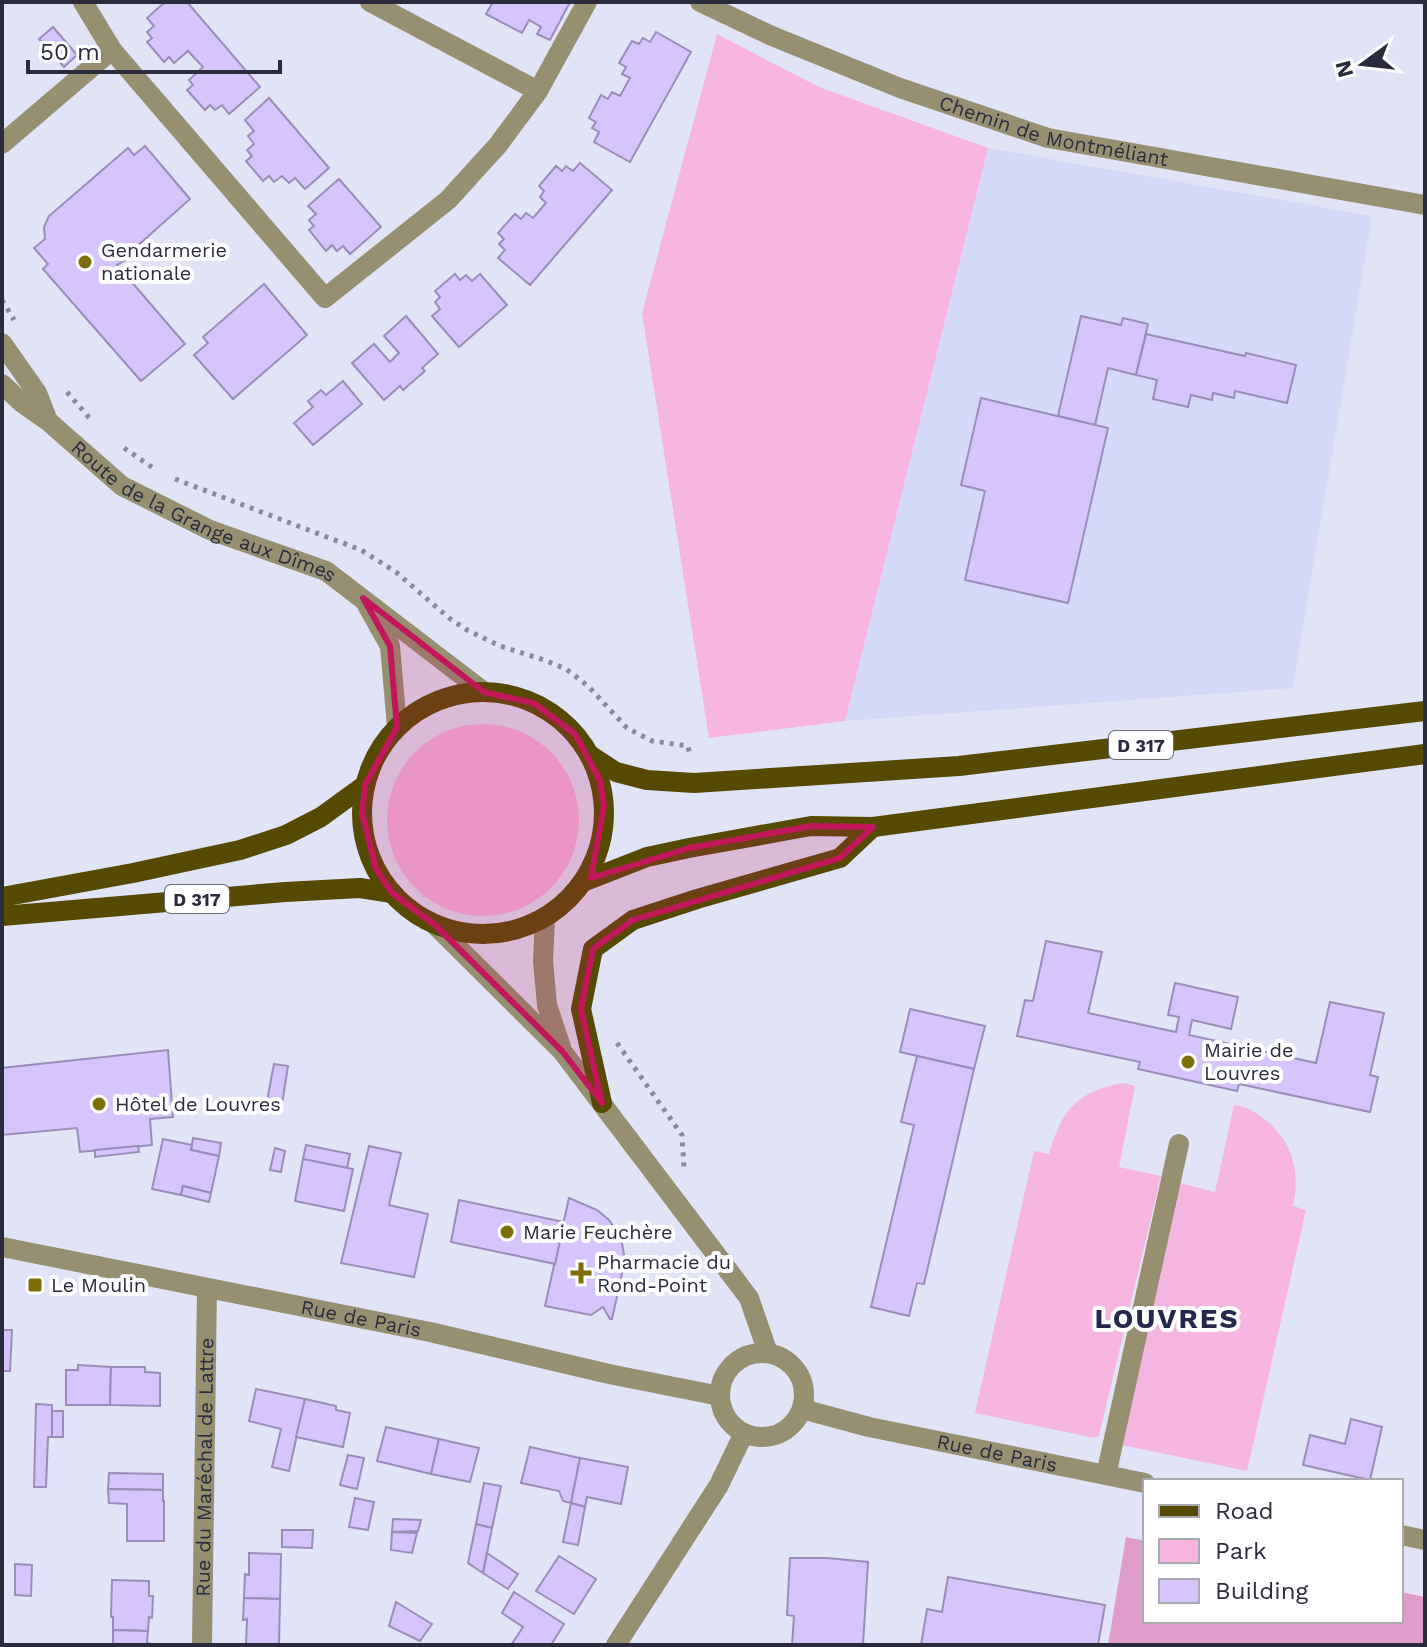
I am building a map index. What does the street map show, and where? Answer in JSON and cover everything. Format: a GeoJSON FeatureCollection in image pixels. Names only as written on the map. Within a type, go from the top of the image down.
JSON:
{"type":"FeatureCollection","features":[{"type":"Feature","properties":{"kind":"main road"},"geometry":{"type":"LineString","coordinates":[[484,692],[509,695],[534,703],[556,716],[575,734],[590,755],[600,780],[604,806],[603,833],[596,858],[567,902],[545,918],[510,932],[472,934],[435,925],[412,911],[392,893],[376,869],[366,842],[362,813],[365,785],[372,764],[397,727],[423,708],[452,696],[484,692]]}},
{"type":"Feature","properties":{"kind":"main road","name":"D 317"},"geometry":{"type":"LineString","coordinates":[[590,755],[616,772],[647,780],[679,783],[755,780],[959,766],[1425,711]]}},
{"type":"Feature","properties":{"kind":"main road","name":"D 317"},"geometry":{"type":"LineString","coordinates":[[583,882],[647,857],[811,826],[873,827],[1425,754]]}},
{"type":"Feature","properties":{"kind":"main road","name":"D 317"},"geometry":{"type":"LineString","coordinates":[[2,897],[240,850],[286,835],[321,817],[365,785]]}},
{"type":"Feature","properties":{"kind":"main road"},"geometry":{"type":"LineString","coordinates":[[602,1103],[581,1009],[593,949],[633,920],[840,858],[873,827]]}},
{"type":"Feature","properties":{"kind":"main road","name":"D 317"},"geometry":{"type":"LineString","coordinates":[[2,916],[285,892],[360,888],[392,893]]}},
{"type":"Feature","properties":{"kind":"street"},"geometry":{"type":"LineString","coordinates":[[83,2],[112,50],[325,298],[448,200],[498,145],[538,91],[587,2]]}},
{"type":"Feature","properties":{"kind":"street"},"geometry":{"type":"LineString","coordinates":[[370,2],[538,91]]}},
{"type":"Feature","properties":{"kind":"street","name":"Chemin de Montméliant"},"geometry":{"type":"LineString","coordinates":[[700,2],[772,36],[900,88],[1048,138],[1425,205]]}},
{"type":"Feature","properties":{"kind":"street"},"geometry":{"type":"LineString","coordinates":[[2,144],[112,50]]}},
{"type":"Feature","properties":{"kind":"street","name":"Route de la Grange aux Dîmes"},"geometry":{"type":"LineString","coordinates":[[2,343],[37,393],[48,421]]}},
{"type":"Feature","properties":{"kind":"street","name":"Route de la Grange aux Dîmes"},"geometry":{"type":"LineString","coordinates":[[2,384],[122,486],[210,530],[326,571],[484,692]]}},
{"type":"Feature","properties":{"kind":"street","name":"Route de la Grange aux Dîmes"},"geometry":{"type":"LineString","coordinates":[[363,598],[390,646],[397,727]]}},
{"type":"Feature","properties":{"kind":"street"},"geometry":{"type":"LineString","coordinates":[[545,918],[543,961],[547,1005],[562,1051]]}},
{"type":"Feature","properties":{"kind":"street"},"geometry":{"type":"LineString","coordinates":[[435,925],[562,1051],[749,1298],[768,1353]]}},
{"type":"Feature","properties":{"kind":"street"},"geometry":{"type":"LineString","coordinates":[[1106,1475],[1179,1144]]}},
{"type":"Feature","properties":{"kind":"street","name":"Rue de Paris"},"geometry":{"type":"LineString","coordinates":[[2,1247],[430,1332],[609,1374],[720,1396]]}},
{"type":"Feature","properties":{"kind":"street","name":"Rue du Maréchal de Lattre"},"geometry":{"type":"LineString","coordinates":[[202,1645],[207,1289]]}},
{"type":"Feature","properties":{"kind":"street"},"geometry":{"type":"LineString","coordinates":[[768,1353],[790,1364],[798,1373],[804,1397],[802,1409],[785,1431],[757,1437],[734,1427],[726,1418],[720,1396],[722,1382],[729,1369],[740,1359],[768,1353]]}},
{"type":"Feature","properties":{"kind":"street","name":"Rue de Paris"},"geometry":{"type":"LineString","coordinates":[[802,1409],[869,1427],[1143,1483]]}},
{"type":"Feature","properties":{"kind":"street"},"geometry":{"type":"LineString","coordinates":[[616,1645],[719,1485],[744,1433]]}},
{"type":"Feature","properties":{"kind":"street"},"geometry":{"type":"LineString","coordinates":[[1403,1535],[1425,1540]]}},
{"type":"Feature","properties":{"kind":"path"},"geometry":{"type":"LineString","coordinates":[[614,1038],[682,1135],[684,1170]]}},
{"type":"Feature","properties":{"kind":"highlighted area"},"geometry":{"type":"Polygon","coordinates":[[[363,598],[484,692],[534,703],[575,734],[600,780],[604,806],[591,878],[689,848],[811,826],[873,827],[840,858],[633,920],[593,949],[581,1009],[602,1103],[562,1051],[435,925],[392,893],[376,869],[362,813],[365,785],[397,727],[390,646],[363,598]]]}},
{"type":"Feature","properties":{"kind":"shaded area"},"geometry":{"type":"Polygon","coordinates":[[[988,148],[1372,216],[1293,688],[845,721],[988,148]]]}},
{"type":"Feature","properties":{"kind":"shaded area"},"geometry":{"type":"Polygon","coordinates":[[[1126,1537],[1143,1541],[1143,1623],[1403,1623],[1403,1592],[1425,1597],[1425,1645],[1108,1645],[1126,1537]]]}},
{"type":"Feature","properties":{"kind":"green space"},"geometry":{"type":"Polygon","coordinates":[[[717,34],[819,87],[988,148],[845,721],[709,738],[642,313],[717,34]]]}},
{"type":"Feature","properties":{"kind":"green space"},"geometry":{"type":"Polygon","coordinates":[[[483,724],[520,731],[551,752],[572,783],[579,820],[572,857],[551,888],[520,909],[483,916],[446,909],[415,888],[394,857],[387,820],[394,783],[415,752],[446,731],[483,724]]]}},
{"type":"Feature","properties":{"kind":"green space"},"geometry":{"type":"Polygon","coordinates":[[[1123,1083],[1135,1086],[1119,1167],[1161,1176],[1099,1436],[1094,1438],[975,1413],[1034,1151],[1049,1154],[1059,1126],[1073,1105],[1082,1098],[1123,1083]]]}},
{"type":"Feature","properties":{"kind":"green space"},"geometry":{"type":"Polygon","coordinates":[[[1234,1105],[1256,1113],[1281,1136],[1295,1169],[1293,1206],[1306,1210],[1247,1471],[1122,1445],[1180,1183],[1215,1192],[1234,1105]]]}},
{"type":"Feature","properties":{"kind":"building"},"geometry":{"type":"Polygon","coordinates":[[[165,2],[187,2],[260,87],[229,114],[222,105],[215,110],[210,105],[205,110],[187,90],[193,85],[189,80],[203,67],[188,51],[174,63],[169,57],[164,62],[147,42],[152,38],[147,32],[154,26],[147,18],[165,2]]]}},
{"type":"Feature","properties":{"kind":"building"},"geometry":{"type":"Polygon","coordinates":[[[493,2],[570,2],[550,40],[537,34],[541,27],[529,20],[522,33],[486,14],[493,2]]]}},
{"type":"Feature","properties":{"kind":"building"},"geometry":{"type":"Polygon","coordinates":[[[53,27],[77,55],[64,67],[39,39],[53,27]]]}},
{"type":"Feature","properties":{"kind":"building"},"geometry":{"type":"Polygon","coordinates":[[[656,32],[691,52],[630,162],[594,142],[599,132],[592,128],[596,122],[589,118],[601,95],[608,99],[612,92],[620,96],[630,78],[622,74],[626,67],[619,63],[632,41],[639,44],[643,38],[650,42],[656,32]]]}},
{"type":"Feature","properties":{"kind":"building"},"geometry":{"type":"Polygon","coordinates":[[[269,98],[329,168],[305,189],[295,178],[289,183],[282,176],[274,182],[269,176],[263,181],[246,161],[252,156],[247,150],[254,144],[248,136],[254,131],[245,120],[269,98]]]}},
{"type":"Feature","properties":{"kind":"building","name":"Gendarmerie nationale"},"geometry":{"type":"Polygon","coordinates":[[[145,146],[190,199],[117,265],[185,344],[141,381],[43,269],[48,264],[34,248],[45,239],[44,227],[49,216],[128,148],[134,155],[145,146]]]}},
{"type":"Feature","properties":{"kind":"building"},"geometry":{"type":"Polygon","coordinates":[[[580,163],[612,190],[530,285],[498,258],[505,250],[499,244],[504,239],[498,233],[515,214],[521,219],[526,213],[533,218],[546,203],[540,197],[544,191],[539,186],[556,166],[562,171],[566,166],[573,171],[580,163]]]}},
{"type":"Feature","properties":{"kind":"building"},"geometry":{"type":"Polygon","coordinates":[[[339,179],[381,227],[350,254],[343,246],[337,251],[332,245],[326,251],[309,230],[314,226],[309,220],[316,214],[308,206],[339,179]]]}},
{"type":"Feature","properties":{"kind":"building"},"geometry":{"type":"Polygon","coordinates":[[[455,274],[460,280],[466,275],[472,281],[480,274],[507,305],[459,347],[432,316],[440,309],[435,302],[440,297],[435,291],[455,274]]]}},
{"type":"Feature","properties":{"kind":"building"},"geometry":{"type":"Polygon","coordinates":[[[264,284],[307,335],[233,399],[194,355],[208,343],[203,337],[264,284]]]}},
{"type":"Feature","properties":{"kind":"building"},"geometry":{"type":"Polygon","coordinates":[[[406,316],[438,354],[422,368],[425,371],[403,390],[400,386],[384,400],[352,363],[374,344],[390,362],[399,353],[384,336],[406,316]]]}},
{"type":"Feature","properties":{"kind":"building"},"geometry":{"type":"Polygon","coordinates":[[[1081,316],[1121,325],[1123,318],[1148,324],[1136,375],[1108,368],[1095,425],[1058,416],[1081,316]]]}},
{"type":"Feature","properties":{"kind":"building"},"geometry":{"type":"Polygon","coordinates":[[[1146,334],[1296,365],[1287,403],[1235,391],[1234,398],[1213,393],[1212,400],[1191,395],[1188,407],[1153,399],[1157,380],[1136,375],[1146,334]]]}},
{"type":"Feature","properties":{"kind":"building"},"geometry":{"type":"Polygon","coordinates":[[[343,381],[362,404],[313,445],[294,423],[313,407],[308,401],[321,390],[326,395],[343,381]]]}},
{"type":"Feature","properties":{"kind":"building"},"geometry":{"type":"Polygon","coordinates":[[[981,398],[1108,428],[1068,603],[965,580],[985,491],[961,485],[981,398]]]}},
{"type":"Feature","properties":{"kind":"building"},"geometry":{"type":"Polygon","coordinates":[[[1046,941],[1102,952],[1088,1013],[1176,1032],[1179,1017],[1168,1015],[1175,983],[1238,997],[1231,1029],[1192,1020],[1189,1035],[1316,1063],[1330,1002],[1384,1013],[1370,1075],[1378,1077],[1370,1112],[1239,1084],[1237,1091],[1138,1069],[1140,1062],[1017,1036],[1025,1000],[1033,1001],[1046,941]]]}},
{"type":"Feature","properties":{"kind":"building"},"geometry":{"type":"Polygon","coordinates":[[[910,1009],[985,1026],[974,1069],[900,1052],[910,1009]]]}},
{"type":"Feature","properties":{"kind":"building"},"geometry":{"type":"Polygon","coordinates":[[[168,1050],[173,1117],[150,1119],[152,1145],[80,1152],[77,1128],[2,1135],[2,1068],[168,1050]]]}},
{"type":"Feature","properties":{"kind":"building"},"geometry":{"type":"Polygon","coordinates":[[[917,1056],[974,1069],[924,1284],[917,1283],[909,1316],[871,1307],[914,1125],[901,1122],[917,1056]]]}},
{"type":"Feature","properties":{"kind":"building"},"geometry":{"type":"Polygon","coordinates":[[[274,1064],[288,1066],[282,1104],[267,1101],[274,1064]]]}},
{"type":"Feature","properties":{"kind":"building"},"geometry":{"type":"Polygon","coordinates":[[[193,1138],[221,1143],[219,1156],[191,1150],[193,1138]]]}},
{"type":"Feature","properties":{"kind":"building"},"geometry":{"type":"Polygon","coordinates":[[[163,1139],[192,1145],[191,1150],[219,1156],[211,1193],[183,1186],[181,1195],[152,1189],[163,1139]]]}},
{"type":"Feature","properties":{"kind":"building"},"geometry":{"type":"Polygon","coordinates":[[[306,1145],[350,1154],[347,1168],[303,1159],[306,1145]]]}},
{"type":"Feature","properties":{"kind":"building"},"geometry":{"type":"Polygon","coordinates":[[[138,1146],[139,1152],[95,1157],[95,1150],[138,1146]]]}},
{"type":"Feature","properties":{"kind":"building"},"geometry":{"type":"Polygon","coordinates":[[[369,1146],[401,1153],[389,1205],[428,1214],[414,1277],[341,1263],[369,1146]]]}},
{"type":"Feature","properties":{"kind":"building"},"geometry":{"type":"Polygon","coordinates":[[[275,1148],[285,1151],[281,1172],[270,1170],[275,1148]]]}},
{"type":"Feature","properties":{"kind":"building"},"geometry":{"type":"Polygon","coordinates":[[[303,1159],[353,1169],[344,1211],[295,1201],[303,1159]]]}},
{"type":"Feature","properties":{"kind":"building"},"geometry":{"type":"Polygon","coordinates":[[[183,1186],[211,1193],[209,1202],[181,1195],[183,1186]]]}},
{"type":"Feature","properties":{"kind":"building"},"geometry":{"type":"Polygon","coordinates":[[[569,1198],[597,1210],[609,1220],[621,1238],[625,1260],[612,1319],[603,1307],[591,1315],[545,1306],[569,1198]]]}},
{"type":"Feature","properties":{"kind":"building","name":"Marie Feuchère"},"geometry":{"type":"Polygon","coordinates":[[[459,1200],[564,1222],[555,1264],[451,1242],[459,1200]]]}},
{"type":"Feature","properties":{"kind":"building"},"geometry":{"type":"Polygon","coordinates":[[[2,1330],[12,1330],[10,1371],[2,1371],[2,1330]]]}},
{"type":"Feature","properties":{"kind":"building"},"geometry":{"type":"Polygon","coordinates":[[[78,1365],[111,1367],[110,1405],[66,1405],[66,1370],[78,1370],[78,1365]]]}},
{"type":"Feature","properties":{"kind":"building"},"geometry":{"type":"Polygon","coordinates":[[[111,1367],[145,1367],[145,1372],[160,1373],[160,1406],[110,1405],[111,1367]]]}},
{"type":"Feature","properties":{"kind":"building"},"geometry":{"type":"Polygon","coordinates":[[[256,1389],[305,1399],[289,1471],[272,1467],[281,1429],[249,1421],[256,1389]]]}},
{"type":"Feature","properties":{"kind":"building"},"geometry":{"type":"Polygon","coordinates":[[[305,1399],[336,1406],[336,1410],[350,1413],[343,1447],[296,1437],[305,1399]]]}},
{"type":"Feature","properties":{"kind":"building"},"geometry":{"type":"Polygon","coordinates":[[[36,1404],[52,1405],[46,1487],[34,1487],[36,1404]]]}},
{"type":"Feature","properties":{"kind":"building"},"geometry":{"type":"Polygon","coordinates":[[[52,1411],[63,1411],[63,1437],[52,1437],[52,1411]]]}},
{"type":"Feature","properties":{"kind":"building"},"geometry":{"type":"Polygon","coordinates":[[[1351,1419],[1382,1427],[1370,1479],[1303,1465],[1310,1435],[1345,1444],[1351,1419]]]}},
{"type":"Feature","properties":{"kind":"building"},"geometry":{"type":"Polygon","coordinates":[[[386,1427],[439,1439],[431,1474],[377,1461],[386,1427]]]}},
{"type":"Feature","properties":{"kind":"building"},"geometry":{"type":"Polygon","coordinates":[[[439,1439],[479,1448],[470,1482],[431,1474],[439,1439]]]}},
{"type":"Feature","properties":{"kind":"building"},"geometry":{"type":"Polygon","coordinates":[[[530,1447],[580,1458],[571,1503],[563,1501],[559,1491],[521,1483],[530,1447]]]}},
{"type":"Feature","properties":{"kind":"building"},"geometry":{"type":"Polygon","coordinates":[[[348,1455],[364,1458],[357,1489],[340,1485],[348,1455]]]}},
{"type":"Feature","properties":{"kind":"building"},"geometry":{"type":"Polygon","coordinates":[[[580,1458],[628,1467],[621,1504],[587,1497],[585,1507],[571,1503],[580,1458]]]}},
{"type":"Feature","properties":{"kind":"building"},"geometry":{"type":"Polygon","coordinates":[[[109,1473],[163,1474],[163,1490],[108,1489],[109,1473]]]}},
{"type":"Feature","properties":{"kind":"building"},"geometry":{"type":"Polygon","coordinates":[[[484,1483],[501,1486],[492,1528],[476,1524],[484,1483]]]}},
{"type":"Feature","properties":{"kind":"building"},"geometry":{"type":"Polygon","coordinates":[[[108,1489],[163,1490],[164,1541],[127,1541],[127,1504],[109,1503],[108,1489]]]}},
{"type":"Feature","properties":{"kind":"building"},"geometry":{"type":"Polygon","coordinates":[[[355,1498],[374,1502],[368,1530],[349,1527],[355,1498]]]}},
{"type":"Feature","properties":{"kind":"building"},"geometry":{"type":"Polygon","coordinates":[[[571,1503],[585,1507],[578,1545],[563,1542],[571,1503]]]}},
{"type":"Feature","properties":{"kind":"building"},"geometry":{"type":"Polygon","coordinates":[[[393,1519],[421,1520],[418,1531],[392,1532],[393,1519]]]}},
{"type":"Feature","properties":{"kind":"building"},"geometry":{"type":"Polygon","coordinates":[[[476,1524],[492,1528],[483,1573],[468,1563],[476,1524]]]}},
{"type":"Feature","properties":{"kind":"building"},"geometry":{"type":"Polygon","coordinates":[[[282,1530],[313,1530],[312,1548],[282,1547],[282,1530]]]}},
{"type":"Feature","properties":{"kind":"building"},"geometry":{"type":"Polygon","coordinates":[[[392,1532],[417,1533],[412,1553],[391,1550],[392,1532]]]}},
{"type":"Feature","properties":{"kind":"building"},"geometry":{"type":"Polygon","coordinates":[[[249,1553],[281,1554],[280,1599],[244,1598],[245,1574],[249,1575],[249,1553]]]}},
{"type":"Feature","properties":{"kind":"building"},"geometry":{"type":"Polygon","coordinates":[[[487,1553],[518,1574],[508,1589],[483,1573],[487,1553]]]}},
{"type":"Feature","properties":{"kind":"building"},"geometry":{"type":"Polygon","coordinates":[[[559,1556],[596,1579],[574,1614],[536,1591],[559,1556]]]}},
{"type":"Feature","properties":{"kind":"building"},"geometry":{"type":"Polygon","coordinates":[[[790,1558],[868,1562],[863,1645],[792,1645],[794,1616],[787,1615],[790,1558]]]}},
{"type":"Feature","properties":{"kind":"building"},"geometry":{"type":"Polygon","coordinates":[[[15,1564],[32,1565],[31,1596],[15,1595],[15,1564]]]}},
{"type":"Feature","properties":{"kind":"building"},"geometry":{"type":"Polygon","coordinates":[[[948,1577],[1105,1605],[1098,1645],[921,1645],[927,1609],[942,1612],[948,1577]]]}},
{"type":"Feature","properties":{"kind":"building"},"geometry":{"type":"Polygon","coordinates":[[[112,1580],[149,1581],[149,1596],[153,1596],[148,1631],[113,1630],[112,1580]]]}},
{"type":"Feature","properties":{"kind":"building"},"geometry":{"type":"Polygon","coordinates":[[[514,1592],[564,1624],[551,1645],[511,1645],[523,1627],[502,1613],[514,1592]]]}},
{"type":"Feature","properties":{"kind":"building"},"geometry":{"type":"Polygon","coordinates":[[[244,1598],[280,1599],[279,1645],[246,1645],[244,1598]]]}},
{"type":"Feature","properties":{"kind":"building"},"geometry":{"type":"Polygon","coordinates":[[[396,1602],[432,1624],[420,1641],[389,1626],[396,1602]]]}},
{"type":"Feature","properties":{"kind":"building"},"geometry":{"type":"Polygon","coordinates":[[[113,1630],[148,1631],[147,1643],[152,1644],[110,1645],[113,1643],[113,1630]]]}},
{"type":"Feature","properties":{"kind":"place","name":"Gendarmerie nationale"},"geometry":{"type":"Point","coordinates":[85,262]}},
{"type":"Feature","properties":{"kind":"place","name":"Mairie de Louvres"},"geometry":{"type":"Point","coordinates":[1188,1062]}},
{"type":"Feature","properties":{"kind":"place","name":"Hôtel de Louvres"},"geometry":{"type":"Point","coordinates":[99,1104]}},
{"type":"Feature","properties":{"kind":"place","name":"Marie Feuchère"},"geometry":{"type":"Point","coordinates":[507,1232]}},
{"type":"Feature","properties":{"kind":"place","name":"Pharmacie du Rond-Point"},"geometry":{"type":"Point","coordinates":[581,1273]}},
{"type":"Feature","properties":{"kind":"place","name":"Le Moulin"},"geometry":{"type":"Point","coordinates":[35,1285]}},
{"type":"Feature","properties":{"kind":"district","name":"LOUVRES"},"geometry":{"type":"Point","coordinates":[1167,1318]}}]}
